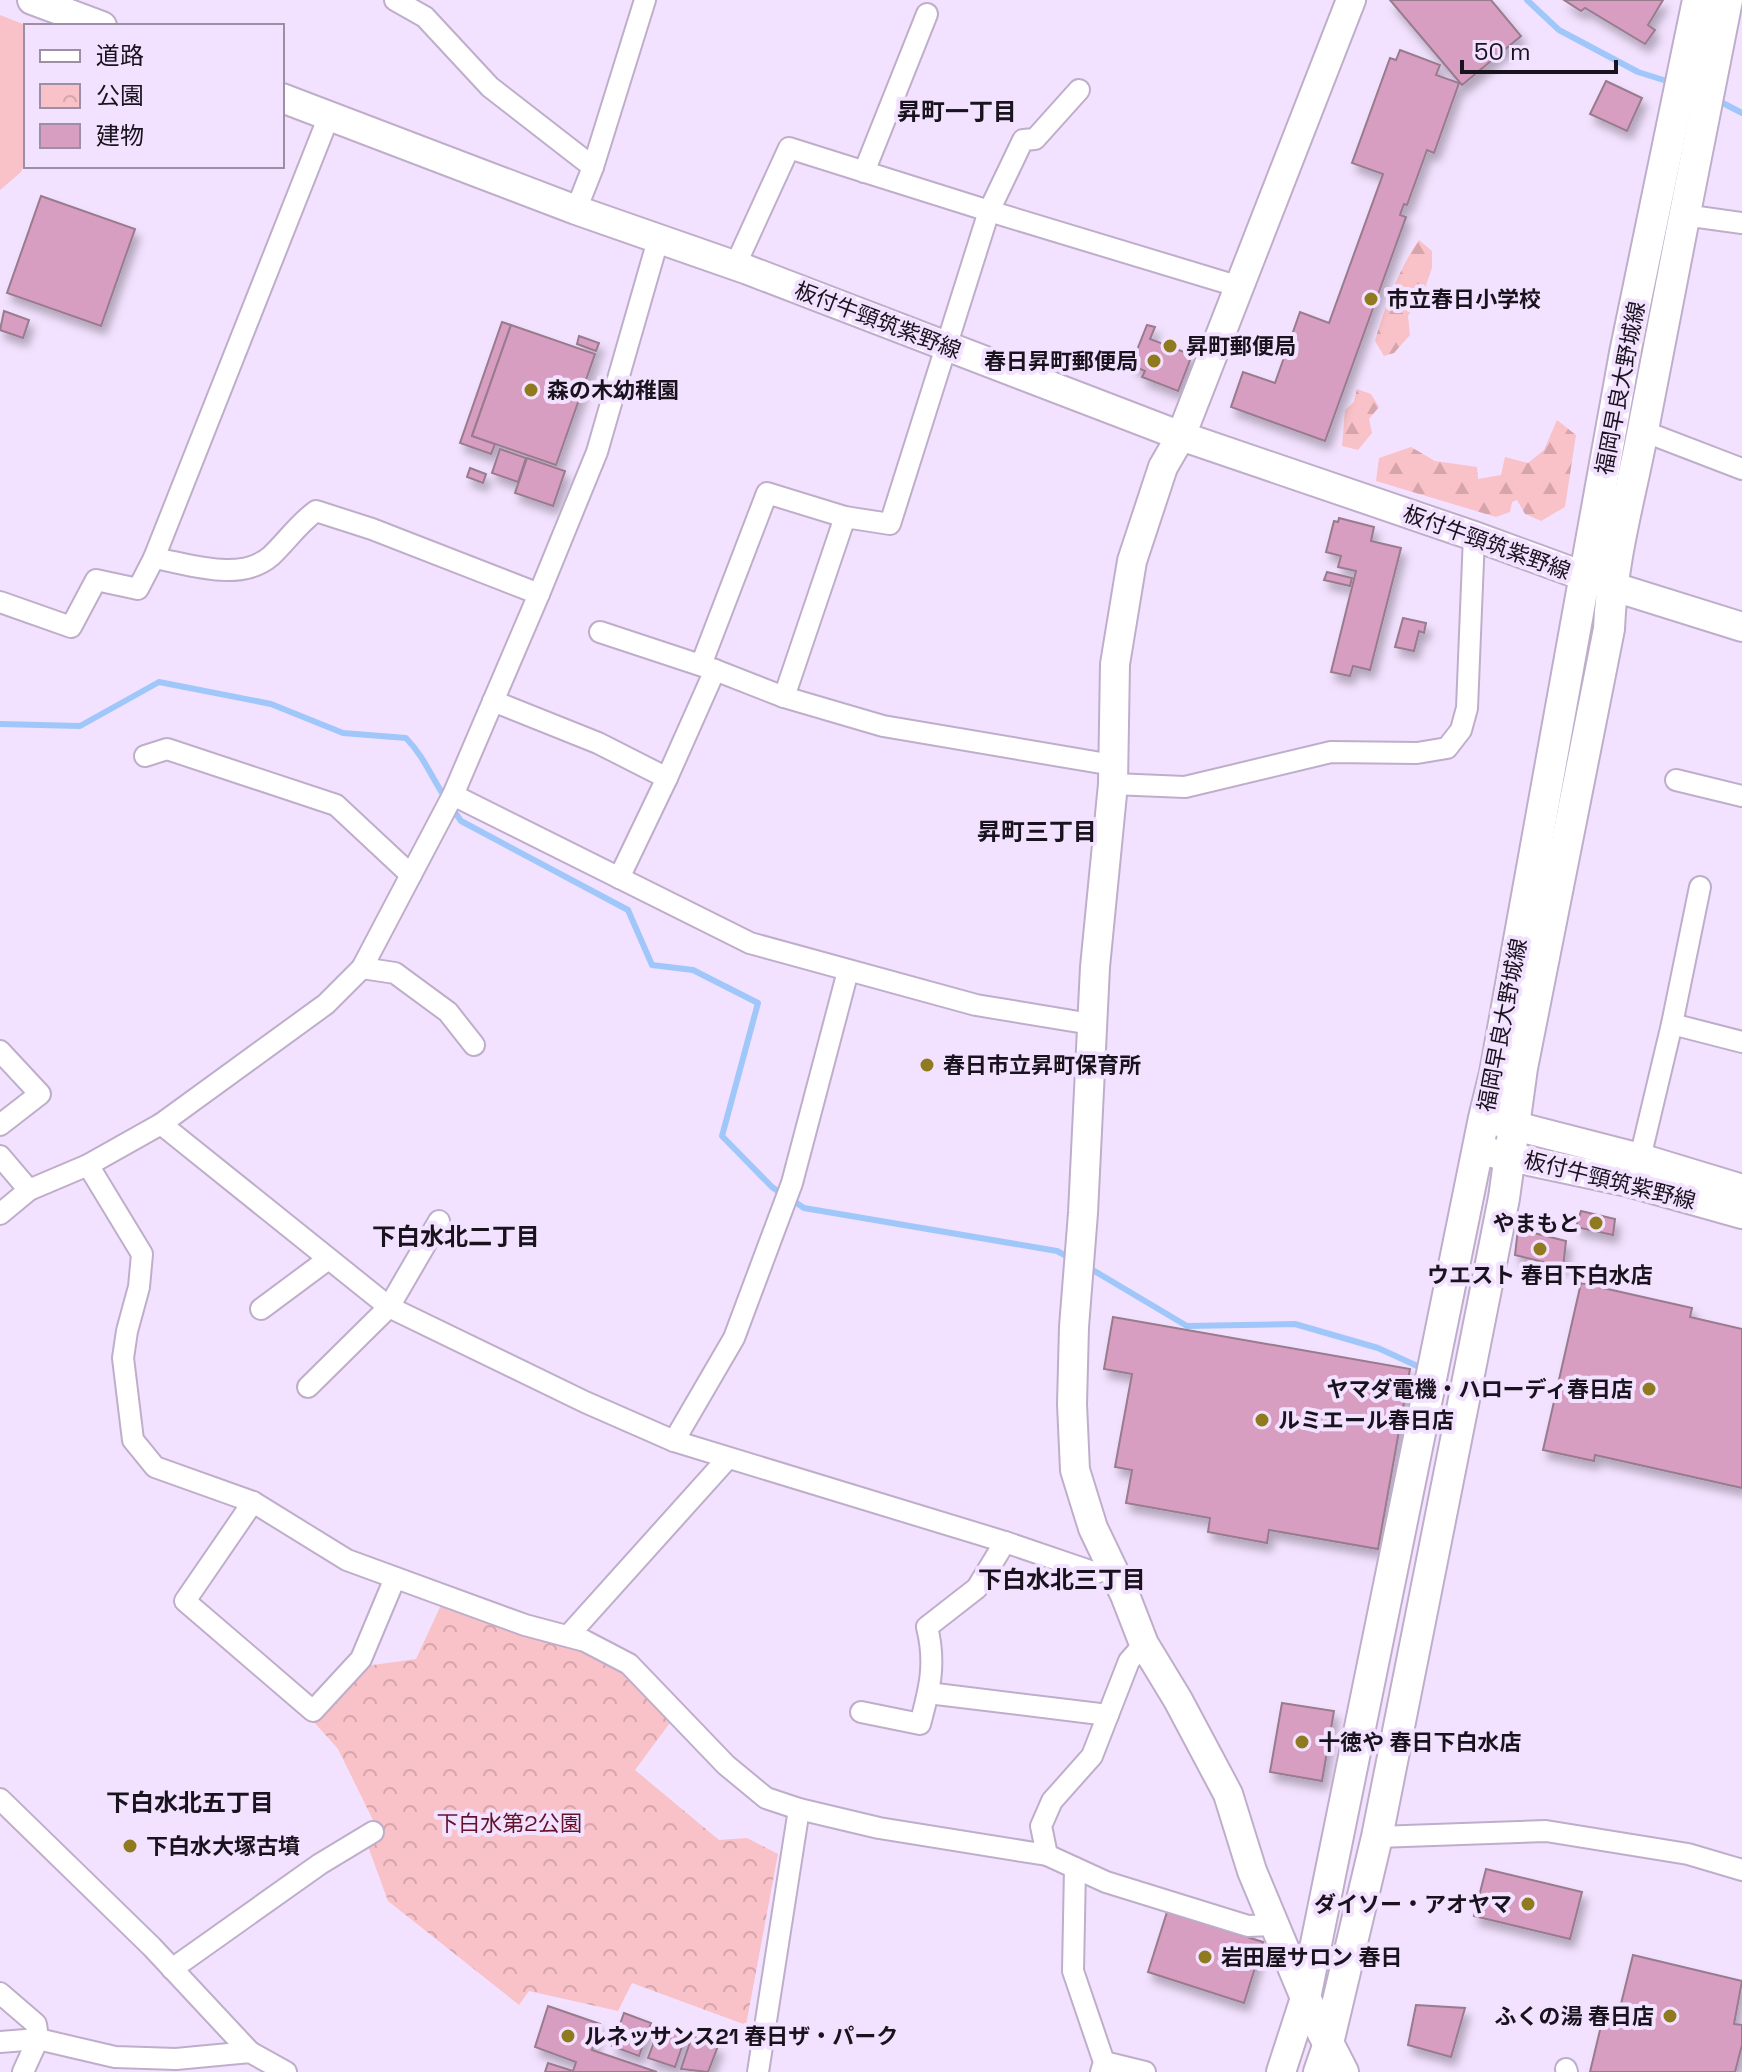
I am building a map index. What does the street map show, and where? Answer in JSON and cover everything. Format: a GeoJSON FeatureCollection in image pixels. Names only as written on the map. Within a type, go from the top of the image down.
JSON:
{"type":"FeatureCollection","features":[{"type":"Feature","properties":{"kind":"main road","name":"福岡早良大野城線"},"geometry":{"type":"LineString","coordinates":[[1305,1998],[1484,1118],[1598,581],[1625,353],[1698,0]]}},
{"type":"Feature","properties":{"kind":"main road","name":"福岡早良大野城線"},"geometry":{"type":"LineString","coordinates":[[1328,2043],[1377,1837],[1512,1141],[1522,1068],[1609,629],[1598,581],[1618,539],[1643,431],[1727,0]]}},
{"type":"Feature","properties":{"kind":"main road"},"geometry":{"type":"LineString","coordinates":[[1305,1998],[1343,2072]]}},
{"type":"Feature","properties":{"kind":"street"},"geometry":{"type":"LineString","coordinates":[[32,0],[92,15]]}},
{"type":"Feature","properties":{"kind":"street"},"geometry":{"type":"LineString","coordinates":[[395,0],[425,17],[490,87],[593,167]]}},
{"type":"Feature","properties":{"kind":"street"},"geometry":{"type":"LineString","coordinates":[[576,210],[593,167],[645,0]]}},
{"type":"Feature","properties":{"kind":"street"},"geometry":{"type":"LineString","coordinates":[[1281,2072],[1305,1998],[1252,1871],[1228,1794],[1144,1644],[1093,1528],[1075,1470],[1072,1404],[1091,1024],[1113,775],[1115,664],[1132,561],[1163,467],[1181,436],[1351,0]]}},
{"type":"Feature","properties":{"kind":"street"},"geometry":{"type":"LineString","coordinates":[[864,172],[915,25]]}},
{"type":"Feature","properties":{"kind":"street"},"geometry":{"type":"LineString","coordinates":[[619,878],[667,778],[767,493],[845,517],[890,524],[989,211],[1023,140],[1035,139],[1079,90]]}},
{"type":"Feature","properties":{"kind":"street","name":"板付牛頸筑紫野線"},"geometry":{"type":"LineString","coordinates":[[284,99],[1181,436],[1598,581],[1742,627]]}},
{"type":"Feature","properties":{"kind":"street"},"geometry":{"type":"LineString","coordinates":[[0,602],[71,627],[96,580],[138,589],[154,558],[329,116]]}},
{"type":"Feature","properties":{"kind":"street"},"geometry":{"type":"LineString","coordinates":[[735,266],[789,148],[1240,287]]}},
{"type":"Feature","properties":{"kind":"street"},"geometry":{"type":"LineString","coordinates":[[1684,215],[1742,223]]}},
{"type":"Feature","properties":{"kind":"street"},"geometry":{"type":"LineString","coordinates":[[0,1214],[29,1190],[88,1165],[161,1124],[326,1004],[362,968],[453,795],[597,452],[658,240]]}},
{"type":"Feature","properties":{"kind":"street"},"geometry":{"type":"LineString","coordinates":[[1643,431],[1742,469]]}},
{"type":"Feature","properties":{"kind":"street"},"geometry":{"type":"LineString","coordinates":[[154,558],[221,570],[245,569],[269,558],[301,522],[316,511],[372,529],[539,594]]}},
{"type":"Feature","properties":{"kind":"street"},"geometry":{"type":"LineString","coordinates":[[784,697],[845,517]]}},
{"type":"Feature","properties":{"kind":"street"},"geometry":{"type":"LineString","coordinates":[[600,632],[784,697],[883,726],[1113,775],[1185,787],[1331,752],[1417,753],[1447,748],[1461,730],[1467,708],[1474,536]]}},
{"type":"Feature","properties":{"kind":"street"},"geometry":{"type":"LineString","coordinates":[[493,701],[598,743],[667,778]]}},
{"type":"Feature","properties":{"kind":"street"},"geometry":{"type":"LineString","coordinates":[[145,756],[167,749],[336,805],[411,875]]}},
{"type":"Feature","properties":{"kind":"street"},"geometry":{"type":"LineString","coordinates":[[1676,780],[1742,796]]}},
{"type":"Feature","properties":{"kind":"street"},"geometry":{"type":"LineString","coordinates":[[453,795],[750,943],[976,1005],[1091,1024]]}},
{"type":"Feature","properties":{"kind":"street"},"geometry":{"type":"LineString","coordinates":[[1640,1158],[1700,887]]}},
{"type":"Feature","properties":{"kind":"street"},"geometry":{"type":"LineString","coordinates":[[362,968],[395,973],[448,1012],[474,1045]]}},
{"type":"Feature","properties":{"kind":"street"},"geometry":{"type":"LineString","coordinates":[[674,1441],[734,1338],[792,1183],[848,971]]}},
{"type":"Feature","properties":{"kind":"street"},"geometry":{"type":"LineString","coordinates":[[1672,1024],[1742,1042]]}},
{"type":"Feature","properties":{"kind":"street"},"geometry":{"type":"LineString","coordinates":[[0,1051],[40,1094],[0,1125]]}},
{"type":"Feature","properties":{"kind":"street","name":"板付牛頸筑紫野線"},"geometry":{"type":"LineString","coordinates":[[1484,1118],[1512,1141],[1628,1182],[1742,1214]]}},
{"type":"Feature","properties":{"kind":"street"},"geometry":{"type":"LineString","coordinates":[[161,1124],[389,1307],[585,1402],[674,1441],[728,1458],[1005,1542],[1096,1573],[1112,1567]]}},
{"type":"Feature","properties":{"kind":"street","name":"板付牛頸筑紫野線"},"geometry":{"type":"LineString","coordinates":[[1478,1150],[1512,1141],[1640,1158],[1742,1189]]}},
{"type":"Feature","properties":{"kind":"street"},"geometry":{"type":"LineString","coordinates":[[0,1156],[29,1190]]}},
{"type":"Feature","properties":{"kind":"street"},"geometry":{"type":"LineString","coordinates":[[88,1165],[142,1254],[139,1287],[123,1358],[133,1440],[155,1467],[253,1502],[347,1560],[525,1625],[585,1641],[629,1664],[726,1765],[766,1798],[879,1828],[1047,1855],[1106,1882],[1248,1926],[1273,1925]]}},
{"type":"Feature","properties":{"kind":"street"},"geometry":{"type":"LineString","coordinates":[[308,1387],[389,1307],[439,1221]]}},
{"type":"Feature","properties":{"kind":"street"},"geometry":{"type":"LineString","coordinates":[[261,1309],[327,1260]]}},
{"type":"Feature","properties":{"kind":"street"},"geometry":{"type":"LineString","coordinates":[[568,1636],[728,1458]]}},
{"type":"Feature","properties":{"kind":"street"},"geometry":{"type":"LineString","coordinates":[[253,1502],[185,1601],[313,1711],[361,1659],[395,1578]]}},
{"type":"Feature","properties":{"kind":"street"},"geometry":{"type":"LineString","coordinates":[[861,1712],[920,1724],[933,1652],[927,1627],[977,1588],[1005,1542]]}},
{"type":"Feature","properties":{"kind":"street"},"geometry":{"type":"LineString","coordinates":[[1047,1855],[1041,1826],[1052,1801],[1092,1756],[1129,1661],[1144,1644]]}},
{"type":"Feature","properties":{"kind":"street"},"geometry":{"type":"LineString","coordinates":[[928,1693],[1108,1715]]}},
{"type":"Feature","properties":{"kind":"street"},"geometry":{"type":"LineString","coordinates":[[0,1799],[172,1969],[250,2052],[286,2072]]}},
{"type":"Feature","properties":{"kind":"street"},"geometry":{"type":"LineString","coordinates":[[758,2072],[799,1809]]}},
{"type":"Feature","properties":{"kind":"street"},"geometry":{"type":"LineString","coordinates":[[1377,1837],[1546,1831],[1688,1854],[1742,1870]]}},
{"type":"Feature","properties":{"kind":"street"},"geometry":{"type":"LineString","coordinates":[[172,1969],[320,1864],[373,1832]]}},
{"type":"Feature","properties":{"kind":"street"},"geometry":{"type":"LineString","coordinates":[[1075,1868],[1073,1971],[1102,2067],[1145,2072]]}},
{"type":"Feature","properties":{"kind":"street"},"geometry":{"type":"LineString","coordinates":[[0,1993],[36,2024],[38,2039],[23,2072]]}},
{"type":"Feature","properties":{"kind":"street"},"geometry":{"type":"LineString","coordinates":[[0,2042],[38,2039],[115,2057],[172,2066],[250,2052]]}},
{"type":"Feature","properties":{"kind":"street"},"geometry":{"type":"LineString","coordinates":[[1318,2072],[1328,2043]]}},
{"type":"Feature","properties":{"kind":"green space"},"geometry":{"type":"Polygon","coordinates":[[[0,15],[24,24],[24,165],[21,172],[0,190],[0,15]]]}},
{"type":"Feature","properties":{"kind":"green space"},"geometry":{"type":"Polygon","coordinates":[[[1419,240],[1432,251],[1432,268],[1425,288],[1408,316],[1410,335],[1394,353],[1384,356],[1375,341],[1399,275],[1419,240]]]}},
{"type":"Feature","properties":{"kind":"green space"},"geometry":{"type":"Polygon","coordinates":[[[1357,389],[1371,394],[1379,407],[1369,419],[1372,433],[1358,450],[1342,446],[1345,410],[1354,402],[1357,389]]]}},
{"type":"Feature","properties":{"kind":"green space"},"geometry":{"type":"Polygon","coordinates":[[[1557,420],[1576,435],[1565,507],[1541,521],[1525,514],[1517,500],[1512,502],[1510,512],[1496,517],[1376,481],[1379,458],[1411,447],[1435,461],[1477,467],[1478,479],[1501,475],[1505,457],[1528,463],[1544,450],[1557,420]]]}},
{"type":"Feature","properties":{"kind":"green space","name":"下白水第2公園"},"geometry":{"type":"Polygon","coordinates":[[[441,1605],[579,1649],[623,1670],[672,1720],[635,1770],[719,1840],[747,1838],[778,1854],[746,2025],[632,1983],[618,2011],[529,1991],[519,2005],[388,1901],[362,1830],[373,1820],[338,1749],[313,1721],[366,1666],[416,1659],[441,1605]]]}},
{"type":"Feature","properties":{"kind":"building"},"geometry":{"type":"Polygon","coordinates":[[[1390,0],[1491,0],[1521,36],[1462,85],[1390,0]]]}},
{"type":"Feature","properties":{"kind":"building"},"geometry":{"type":"Polygon","coordinates":[[[1564,0],[1663,0],[1648,25],[1655,30],[1645,44],[1585,8],[1581,11],[1564,0]]]}},
{"type":"Feature","properties":{"kind":"building"},"geometry":{"type":"Polygon","coordinates":[[[1400,50],[1440,65],[1436,75],[1459,83],[1434,153],[1427,150],[1407,205],[1404,204],[1400,215],[1406,217],[1325,441],[1231,407],[1243,372],[1275,383],[1300,312],[1329,323],[1383,174],[1352,163],[1390,58],[1396,60],[1400,50]]]}},
{"type":"Feature","properties":{"kind":"building"},"geometry":{"type":"Polygon","coordinates":[[[1606,81],[1642,98],[1627,131],[1590,114],[1606,81]]]}},
{"type":"Feature","properties":{"kind":"building"},"geometry":{"type":"Polygon","coordinates":[[[41,196],[135,229],[101,326],[7,293],[41,196]]]}},
{"type":"Feature","properties":{"kind":"building"},"geometry":{"type":"Polygon","coordinates":[[[4,311],[29,320],[23,338],[0,330],[4,311]]]}},
{"type":"Feature","properties":{"kind":"building"},"geometry":{"type":"Polygon","coordinates":[[[502,322],[511,325],[472,436],[495,444],[491,454],[460,443],[502,322]]]}},
{"type":"Feature","properties":{"kind":"building"},"geometry":{"type":"Polygon","coordinates":[[[511,325],[595,354],[556,465],[472,436],[511,325]]]}},
{"type":"Feature","properties":{"kind":"building"},"geometry":{"type":"Polygon","coordinates":[[[1147,325],[1155,327],[1150,339],[1192,355],[1178,391],[1142,377],[1145,371],[1131,365],[1147,325]]]}},
{"type":"Feature","properties":{"kind":"building"},"geometry":{"type":"Polygon","coordinates":[[[579,336],[599,343],[596,351],[577,344],[579,336]]]}},
{"type":"Feature","properties":{"kind":"building"},"geometry":{"type":"Polygon","coordinates":[[[500,449],[526,458],[518,482],[492,473],[500,449]]]}},
{"type":"Feature","properties":{"kind":"building"},"geometry":{"type":"Polygon","coordinates":[[[527,458],[565,471],[553,506],[515,493],[527,458]]]}},
{"type":"Feature","properties":{"kind":"building"},"geometry":{"type":"Polygon","coordinates":[[[470,468],[486,474],[483,483],[467,477],[470,468]]]}},
{"type":"Feature","properties":{"kind":"building"},"geometry":{"type":"Polygon","coordinates":[[[1339,518],[1374,527],[1371,541],[1401,548],[1370,670],[1353,666],[1350,676],[1331,672],[1356,571],[1338,567],[1341,556],[1326,552],[1334,521],[1338,522],[1339,518]]]}},
{"type":"Feature","properties":{"kind":"building"},"geometry":{"type":"Polygon","coordinates":[[[1327,572],[1352,578],[1350,586],[1324,580],[1327,572]]]}},
{"type":"Feature","properties":{"kind":"building"},"geometry":{"type":"Polygon","coordinates":[[[1403,618],[1426,623],[1424,633],[1419,631],[1414,651],[1395,647],[1403,618]]]}},
{"type":"Feature","properties":{"kind":"building","name":"やまもと"},"geometry":{"type":"Polygon","coordinates":[[[1581,1211],[1615,1219],[1613,1235],[1576,1227],[1581,1211]]]}},
{"type":"Feature","properties":{"kind":"building","name":"ウエスト 春日下白水店"},"geometry":{"type":"Polygon","coordinates":[[[1518,1229],[1566,1241],[1563,1267],[1515,1255],[1518,1229]]]}},
{"type":"Feature","properties":{"kind":"building","name":"ヤマダ電機・ハローディ春日店"},"geometry":{"type":"Polygon","coordinates":[[[1581,1283],[1692,1308],[1690,1317],[1742,1329],[1742,1488],[1595,1455],[1594,1461],[1543,1450],[1581,1283]]]}},
{"type":"Feature","properties":{"kind":"building","name":"ルミエール春日店"},"geometry":{"type":"Polygon","coordinates":[[[1113,1317],[1410,1369],[1378,1549],[1269,1530],[1267,1543],[1208,1532],[1210,1518],[1126,1503],[1132,1470],[1115,1467],[1132,1374],[1104,1369],[1113,1317]]]}},
{"type":"Feature","properties":{"kind":"building","name":"十徳や 春日下白水店"},"geometry":{"type":"Polygon","coordinates":[[[1282,1703],[1334,1711],[1322,1781],[1270,1772],[1282,1703]]]}},
{"type":"Feature","properties":{"kind":"building","name":"ダイソー・アオヤマ"},"geometry":{"type":"Polygon","coordinates":[[[1486,1869],[1582,1892],[1570,1939],[1474,1916],[1486,1869]]]}},
{"type":"Feature","properties":{"kind":"building","name":"岩田屋サロン 春日"},"geometry":{"type":"Polygon","coordinates":[[[1167,1912],[1263,1942],[1244,2003],[1148,1972],[1167,1912]]]}},
{"type":"Feature","properties":{"kind":"building","name":"ふくの湯 春日店"},"geometry":{"type":"Polygon","coordinates":[[[1633,1955],[1742,1981],[1734,2024],[1742,2025],[1742,2045],[1735,2072],[1590,2072],[1606,2005],[1620,2008],[1633,1955]]]}},
{"type":"Feature","properties":{"kind":"building"},"geometry":{"type":"Polygon","coordinates":[[[1416,2005],[1465,2008],[1451,2057],[1408,2045],[1416,2005]]]}},
{"type":"Feature","properties":{"kind":"building","name":"ルネッサンス21 春日ザ・パーク"},"geometry":{"type":"Polygon","coordinates":[[[548,2006],[600,2024],[592,2050],[657,2072],[545,2072],[548,2063],[573,2071],[576,2062],[535,2047],[548,2006]]]}},
{"type":"Feature","properties":{"kind":"building"},"geometry":{"type":"Polygon","coordinates":[[[624,2013],[651,2023],[639,2056],[612,2046],[624,2013]]]}},
{"type":"Feature","properties":{"kind":"building"},"geometry":{"type":"Polygon","coordinates":[[[660,2026],[686,2035],[675,2067],[648,2058],[660,2026]]]}},
{"type":"Feature","properties":{"kind":"building"},"geometry":{"type":"Polygon","coordinates":[[[692,2036],[718,2046],[708,2072],[681,2069],[692,2036]]]}},
{"type":"Feature","properties":{"kind":"waterway"},"geometry":{"type":"LineString","coordinates":[[1527,0],[1559,30],[1638,72],[1673,83]]}},
{"type":"Feature","properties":{"kind":"waterway"},"geometry":{"type":"LineString","coordinates":[[1717,100],[1742,113]]}},
{"type":"Feature","properties":{"kind":"waterway"},"geometry":{"type":"LineString","coordinates":[[0,724],[80,726],[159,682],[271,704],[343,733],[406,738],[446,799]]}},
{"type":"Feature","properties":{"kind":"waterway"},"geometry":{"type":"LineString","coordinates":[[452,808],[461,821],[628,910],[652,965],[693,970],[758,1003],[722,1136],[782,1194]]}},
{"type":"Feature","properties":{"kind":"waterway"},"geometry":{"type":"LineString","coordinates":[[792,1200],[804,1208],[1057,1251],[1072,1259]]}},
{"type":"Feature","properties":{"kind":"waterway"},"geometry":{"type":"LineString","coordinates":[[1086,1266],[1187,1326],[1295,1324],[1378,1348],[1426,1370]]}},
{"type":"Feature","properties":{"kind":"place","name":"市立春日小学校"},"geometry":{"type":"Point","coordinates":[1371,299]}},
{"type":"Feature","properties":{"kind":"place","name":"昇町郵便局"},"geometry":{"type":"Point","coordinates":[1170,346]}},
{"type":"Feature","properties":{"kind":"place","name":"春日昇町郵便局"},"geometry":{"type":"Point","coordinates":[1154,361]}},
{"type":"Feature","properties":{"kind":"place","name":"森の木幼稚園"},"geometry":{"type":"Point","coordinates":[531,390]}},
{"type":"Feature","properties":{"kind":"place","name":"春日市立昇町保育所"},"geometry":{"type":"Point","coordinates":[927,1065]}},
{"type":"Feature","properties":{"kind":"place","name":"やまもと"},"geometry":{"type":"Point","coordinates":[1596,1223]}},
{"type":"Feature","properties":{"kind":"place","name":"ウエスト 春日下白水店"},"geometry":{"type":"Point","coordinates":[1540,1249]}},
{"type":"Feature","properties":{"kind":"place","name":"ヤマダ電機・ハローディ春日店"},"geometry":{"type":"Point","coordinates":[1649,1389]}},
{"type":"Feature","properties":{"kind":"place","name":"ルミエール春日店"},"geometry":{"type":"Point","coordinates":[1262,1420]}},
{"type":"Feature","properties":{"kind":"place","name":"十徳や 春日下白水店"},"geometry":{"type":"Point","coordinates":[1302,1742]}},
{"type":"Feature","properties":{"kind":"place","name":"下白水大塚古墳"},"geometry":{"type":"Point","coordinates":[130,1846]}},
{"type":"Feature","properties":{"kind":"place","name":"ダイソー・アオヤマ"},"geometry":{"type":"Point","coordinates":[1528,1904]}},
{"type":"Feature","properties":{"kind":"place","name":"岩田屋サロン 春日"},"geometry":{"type":"Point","coordinates":[1205,1957]}},
{"type":"Feature","properties":{"kind":"place","name":"ふくの湯 春日店"},"geometry":{"type":"Point","coordinates":[1670,2016]}},
{"type":"Feature","properties":{"kind":"place","name":"ルネッサンス21 春日ザ・パーク"},"geometry":{"type":"Point","coordinates":[568,2036]}},
{"type":"Feature","properties":{"kind":"district","name":"昇町一丁目"},"geometry":{"type":"Point","coordinates":[957,111]}},
{"type":"Feature","properties":{"kind":"district","name":"昇町三丁目"},"geometry":{"type":"Point","coordinates":[1037,831]}},
{"type":"Feature","properties":{"kind":"district","name":"下白水北二丁目"},"geometry":{"type":"Point","coordinates":[456,1236]}},
{"type":"Feature","properties":{"kind":"district","name":"下白水北三丁目"},"geometry":{"type":"Point","coordinates":[1062,1579]}},
{"type":"Feature","properties":{"kind":"district","name":"下白水北五丁目"},"geometry":{"type":"Point","coordinates":[190,1802]}}]}
